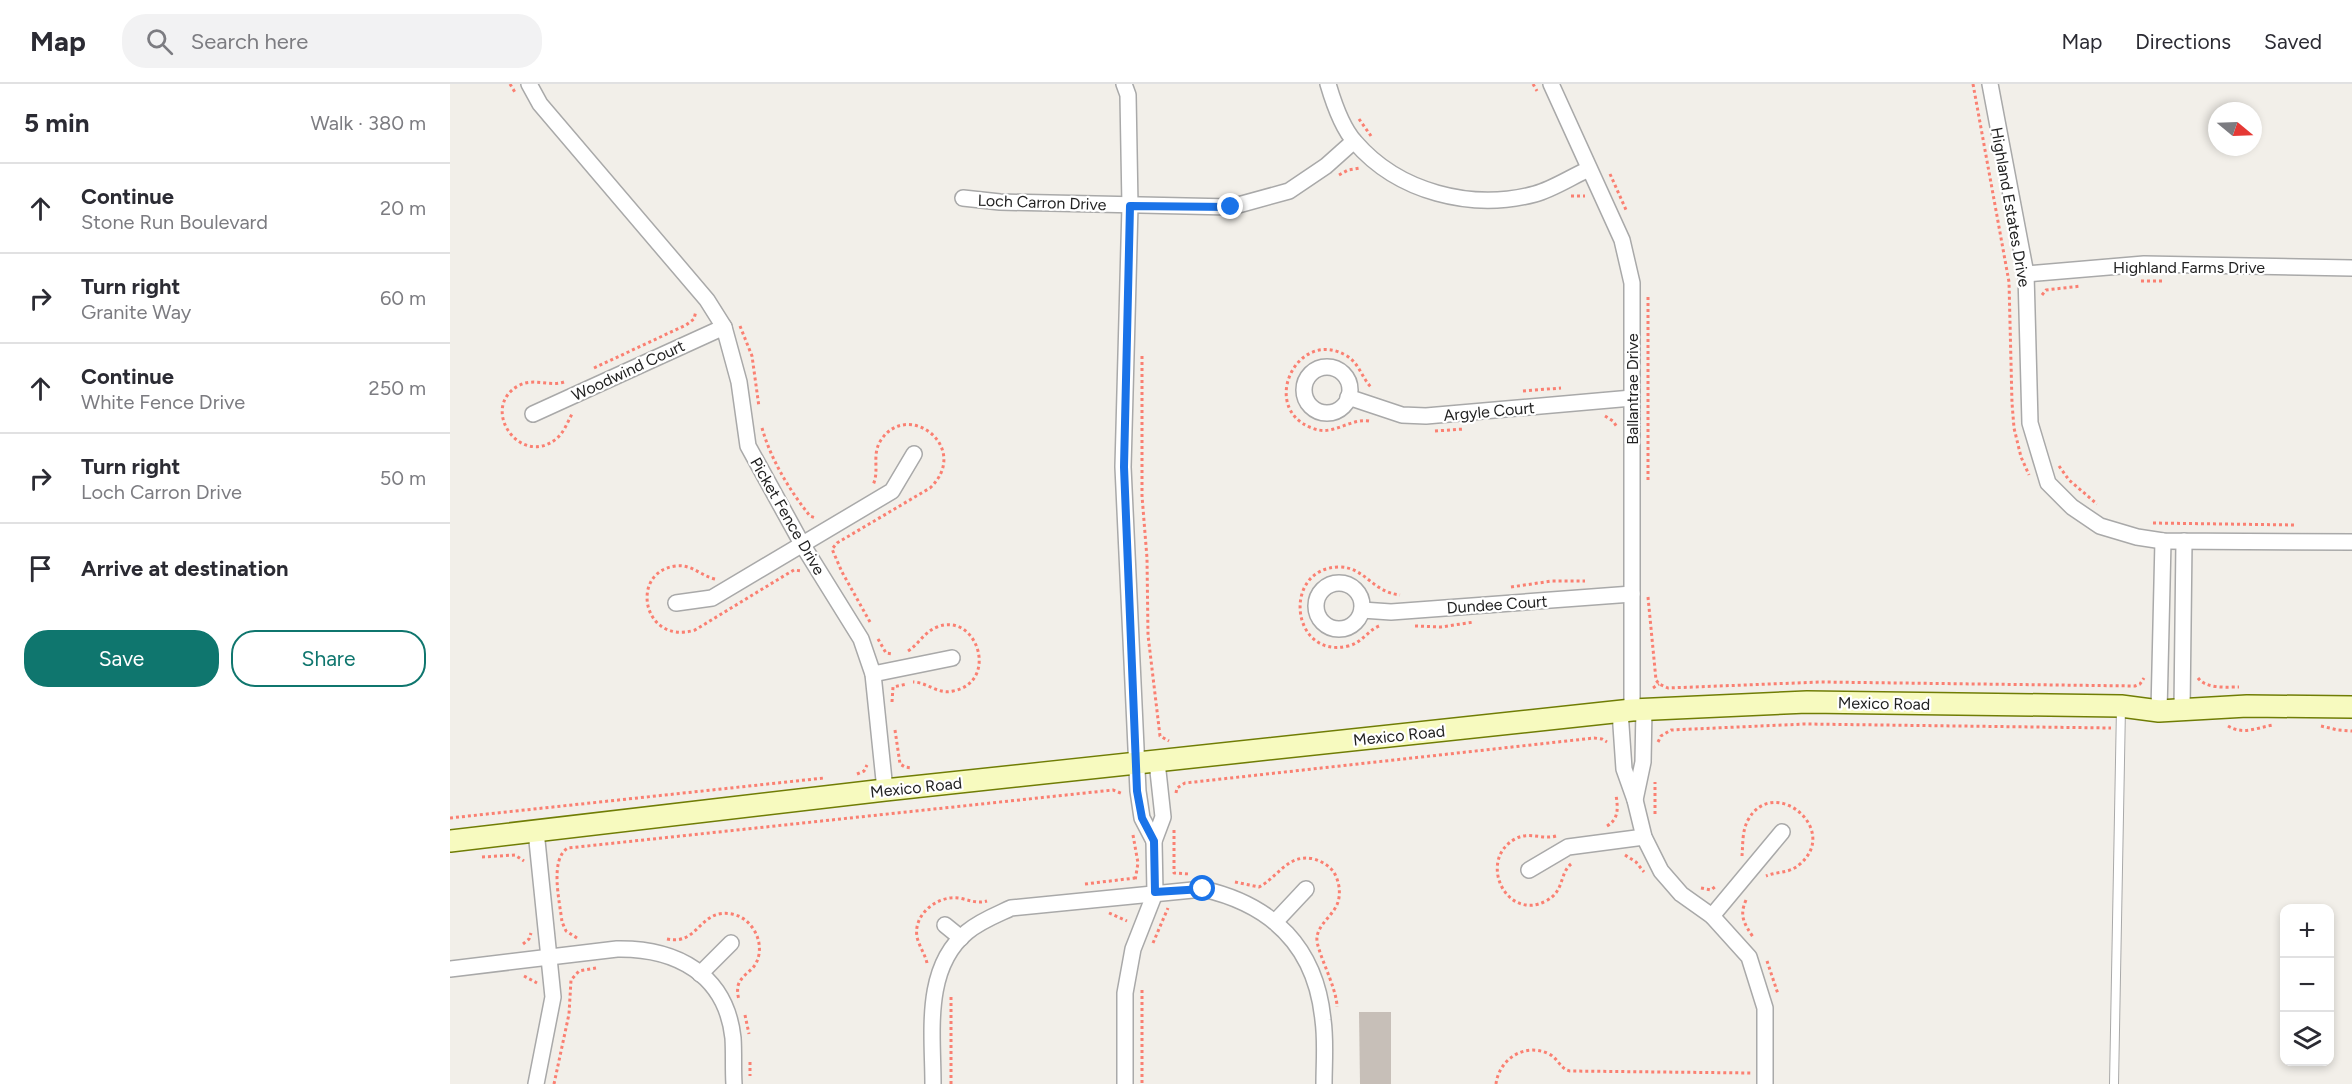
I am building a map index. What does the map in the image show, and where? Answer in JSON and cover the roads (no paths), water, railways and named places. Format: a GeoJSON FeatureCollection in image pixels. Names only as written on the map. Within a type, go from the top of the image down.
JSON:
{"type":"FeatureCollection","features":[{"type":"Feature","properties":{"kind":"street","name":"Picket Fence Drive"},"geometry":{"type":"LineString","coordinates":[[529,84],[540,104],[707,300],[724,327],[739,382],[748,446],[802,544],[861,639],[873,674],[885,790]]}},
{"type":"Feature","properties":{"kind":"street"},"geometry":{"type":"LineString","coordinates":[[1125,84],[1128,95],[1130,206],[1124,467],[1147,763],[1142,818],[1154,841]]}},
{"type":"Feature","properties":{"kind":"street"},"geometry":{"type":"LineString","coordinates":[[1328,84],[1332,99],[1354,141],[1390,174],[1440,196],[1490,201],[1536,194],[1589,169]]}},
{"type":"Feature","properties":{"kind":"street","name":"Ballantrae Drive"},"geometry":{"type":"LineString","coordinates":[[1551,84],[1622,240],[1632,283],[1632,710]]}},
{"type":"Feature","properties":{"kind":"street","name":"Highland Estates Drive"},"geometry":{"type":"LineString","coordinates":[[1990,84],[2026,274],[2030,423],[2048,483],[2072,507],[2100,526],[2137,537],[2163,541],[2352,542]]}},
{"type":"Feature","properties":{"kind":"street","name":"Loch Carron Drive"},"geometry":{"type":"LineString","coordinates":[[963,198],[1000,202],[1231,207],[1289,191],[1326,166],[1354,141]]}},
{"type":"Feature","properties":{"kind":"street","name":"Highland Farms Drive"},"geometry":{"type":"LineString","coordinates":[[2026,274],[2144,264],[2352,268]]}},
{"type":"Feature","properties":{"kind":"street","name":"Woodwind Court"},"geometry":{"type":"LineString","coordinates":[[533,414],[724,327]]}},
{"type":"Feature","properties":{"kind":"street","name":"Argyle Court"},"geometry":{"type":"LineString","coordinates":[[1348,397],[1402,415],[1426,416],[1632,398]]}},
{"type":"Feature","properties":{"kind":"street"},"geometry":{"type":"LineString","coordinates":[[676,603],[712,598],[892,491],[914,454]]}},
{"type":"Feature","properties":{"kind":"street"},"geometry":{"type":"LineString","coordinates":[[2159,711],[2163,541]]}},
{"type":"Feature","properties":{"kind":"street"},"geometry":{"type":"LineString","coordinates":[[2182,709],[2184,541]]}},
{"type":"Feature","properties":{"kind":"street","name":"Dundee Court"},"geometry":{"type":"LineString","coordinates":[[1362,610],[1391,612],[1632,594]]}},
{"type":"Feature","properties":{"kind":"street"},"geometry":{"type":"LineString","coordinates":[[873,674],[952,658]]}},
{"type":"Feature","properties":{"kind":"street","name":"Mexico Road"},"geometry":{"type":"LineString","coordinates":[[450,841],[885,790],[1632,710],[1807,702],[2121,706],[2159,711],[2247,706],[2352,707]]}},
{"type":"Feature","properties":{"kind":"street"},"geometry":{"type":"LineString","coordinates":[[1632,710],[1643,762],[1635,800]]}},
{"type":"Feature","properties":{"kind":"street"},"geometry":{"type":"LineString","coordinates":[[1632,710],[1624,769],[1635,800],[1644,837],[1661,871],[1681,894],[1712,916],[1749,957],[1765,1008],[1765,1084]]}},
{"type":"Feature","properties":{"kind":"street"},"geometry":{"type":"LineString","coordinates":[[1125,1084],[1125,993],[1132,949],[1155,892],[1154,841],[1163,817],[1147,763]]}},
{"type":"Feature","properties":{"kind":"street"},"geometry":{"type":"LineString","coordinates":[[536,831],[553,997],[536,1084]]}},
{"type":"Feature","properties":{"kind":"street"},"geometry":{"type":"LineString","coordinates":[[1712,916],[1782,832]]}},
{"type":"Feature","properties":{"kind":"street"},"geometry":{"type":"LineString","coordinates":[[1529,870],[1568,847],[1644,837]]}},
{"type":"Feature","properties":{"kind":"street"},"geometry":{"type":"LineString","coordinates":[[933,1084],[933,1009],[937,981],[948,953],[961,938],[985,920],[1011,908],[1203,889],[1223,893],[1246,903],[1275,922],[1295,940],[1319,993],[1324,1022],[1324,1084]]}},
{"type":"Feature","properties":{"kind":"street"},"geometry":{"type":"LineString","coordinates":[[1275,922],[1306,890]]}},
{"type":"Feature","properties":{"kind":"street"},"geometry":{"type":"LineString","coordinates":[[945,925],[961,938]]}},
{"type":"Feature","properties":{"kind":"street"},"geometry":{"type":"LineString","coordinates":[[700,974],[731,942]]}},
{"type":"Feature","properties":{"kind":"street"},"geometry":{"type":"LineString","coordinates":[[450,969],[637,949],[671,956],[713,983],[726,1012],[733,1036],[734,1084]]}},
{"type":"Feature","properties":{"kind":"lane"},"geometry":{"type":"LineString","coordinates":[[2114,1084],[2121,706]]}}]}
